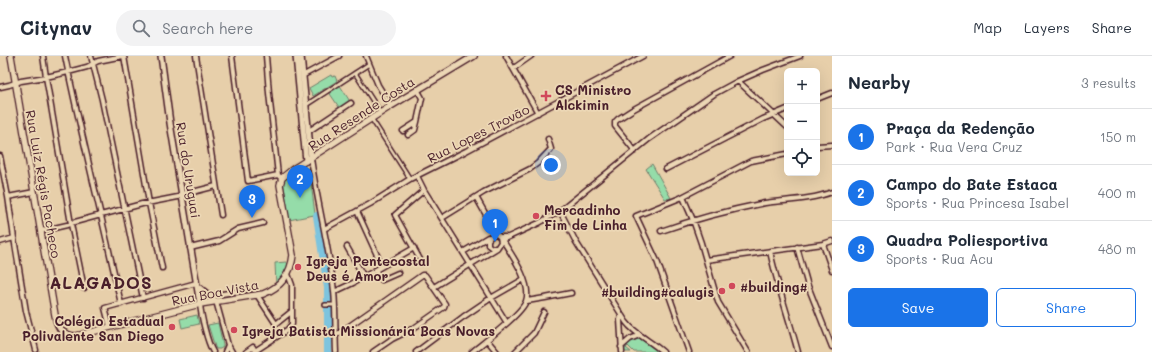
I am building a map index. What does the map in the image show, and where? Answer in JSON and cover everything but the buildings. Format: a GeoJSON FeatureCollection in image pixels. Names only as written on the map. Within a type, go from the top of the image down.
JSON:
{"type":"FeatureCollection","features":[{"type":"Feature","properties":{"kind":"main road","name":"Rua Luiz Régis Pacheco"},"geometry":{"type":"LineString","coordinates":[[11,56],[55,316]]}},
{"type":"Feature","properties":{"kind":"main road","name":"Rua Resende Costa"},"geometry":{"type":"LineString","coordinates":[[280,177],[352,132],[380,112],[474,56]]}},
{"type":"Feature","properties":{"kind":"main road","name":"Rua Boa Vista"},"geometry":{"type":"LineString","coordinates":[[55,316],[56,322],[61,330],[71,336],[81,335],[200,304],[264,294],[274,289],[288,274],[293,255],[280,185],[280,177]]}},
{"type":"Feature","properties":{"kind":"street"},"geometry":{"type":"LineString","coordinates":[[43,56],[71,224],[84,288]]}},
{"type":"Feature","properties":{"kind":"street"},"geometry":{"type":"LineString","coordinates":[[65,56],[83,141],[102,215],[122,304]]}},
{"type":"Feature","properties":{"kind":"street"},"geometry":{"type":"LineString","coordinates":[[91,56],[102,100],[143,298]]}},
{"type":"Feature","properties":{"kind":"street"},"geometry":{"type":"LineString","coordinates":[[0,87],[68,72],[87,67],[98,61],[124,56],[149,203],[162,268]]}},
{"type":"Feature","properties":{"kind":"street","name":"Rua do Uruguai"},"geometry":{"type":"LineString","coordinates":[[161,56],[200,304]]}},
{"type":"Feature","properties":{"kind":"street"},"geometry":{"type":"LineString","coordinates":[[196,56],[221,215]]}},
{"type":"Feature","properties":{"kind":"street"},"geometry":{"type":"LineString","coordinates":[[232,56],[248,181],[280,177],[269,93],[266,56]]}},
{"type":"Feature","properties":{"kind":"street"},"geometry":{"type":"LineString","coordinates":[[296,56],[309,159],[324,229],[334,292],[336,352]]}},
{"type":"Feature","properties":{"kind":"street"},"geometry":{"type":"LineString","coordinates":[[302,56],[309,131],[309,159]]}},
{"type":"Feature","properties":{"kind":"street"},"geometry":{"type":"LineString","coordinates":[[304,74],[339,56]]}},
{"type":"Feature","properties":{"kind":"street"},"geometry":{"type":"LineString","coordinates":[[306,105],[355,73],[372,56]]}},
{"type":"Feature","properties":{"kind":"street"},"geometry":{"type":"LineString","coordinates":[[506,56],[538,113]]}},
{"type":"Feature","properties":{"kind":"street"},"geometry":{"type":"LineString","coordinates":[[514,68],[531,56]]}},
{"type":"Feature","properties":{"kind":"street","name":"Rua Lopes Trovão"},"geometry":{"type":"LineString","coordinates":[[324,229],[370,204],[410,179],[538,113],[643,56]]}},
{"type":"Feature","properties":{"kind":"street"},"geometry":{"type":"LineString","coordinates":[[635,151],[615,126],[615,122],[618,119],[730,56]]}},
{"type":"Feature","properties":{"kind":"street"},"geometry":{"type":"LineString","coordinates":[[501,240],[533,226],[560,211],[595,186],[660,131],[720,90],[769,67],[800,56]]}},
{"type":"Feature","properties":{"kind":"street"},"geometry":{"type":"LineString","coordinates":[[367,60],[378,85],[391,106]]}},
{"type":"Feature","properties":{"kind":"street"},"geometry":{"type":"LineString","coordinates":[[355,73],[380,112]]}},
{"type":"Feature","properties":{"kind":"street"},"geometry":{"type":"LineString","coordinates":[[738,81],[784,123]]}},
{"type":"Feature","properties":{"kind":"street"},"geometry":{"type":"LineString","coordinates":[[408,135],[414,131],[422,101],[421,95],[417,89]]}},
{"type":"Feature","properties":{"kind":"street"},"geometry":{"type":"LineString","coordinates":[[820,98],[832,94]]}},
{"type":"Feature","properties":{"kind":"street"},"geometry":{"type":"LineString","coordinates":[[309,131],[351,103]]}},
{"type":"Feature","properties":{"kind":"street"},"geometry":{"type":"LineString","coordinates":[[666,169],[784,110]]}},
{"type":"Feature","properties":{"kind":"street"},"geometry":{"type":"LineString","coordinates":[[371,118],[410,179]]}},
{"type":"Feature","properties":{"kind":"street"},"geometry":{"type":"LineString","coordinates":[[404,130],[417,122]]}},
{"type":"Feature","properties":{"kind":"street"},"geometry":{"type":"LineString","coordinates":[[442,218],[476,197],[530,169],[551,149],[548,139]]}},
{"type":"Feature","properties":{"kind":"street"},"geometry":{"type":"LineString","coordinates":[[820,146],[832,145]]}},
{"type":"Feature","properties":{"kind":"street"},"geometry":{"type":"LineString","coordinates":[[689,352],[657,260],[636,216],[683,197],[751,160],[784,154]]}},
{"type":"Feature","properties":{"kind":"street"},"geometry":{"type":"LineString","coordinates":[[0,156],[26,311],[36,350]]}},
{"type":"Feature","properties":{"kind":"street"},"geometry":{"type":"LineString","coordinates":[[417,176],[424,190],[507,323]]}},
{"type":"Feature","properties":{"kind":"street"},"geometry":{"type":"LineString","coordinates":[[41,232],[216,186]]}},
{"type":"Feature","properties":{"kind":"street"},"geometry":{"type":"LineString","coordinates":[[422,263],[395,215],[424,190]]}},
{"type":"Feature","properties":{"kind":"street"},"geometry":{"type":"LineString","coordinates":[[8,197],[34,192]]}},
{"type":"Feature","properties":{"kind":"street"},"geometry":{"type":"LineString","coordinates":[[661,231],[693,220],[766,203],[803,199],[826,195],[832,192]]}},
{"type":"Feature","properties":{"kind":"street"},"geometry":{"type":"LineString","coordinates":[[476,197],[494,229],[488,240],[488,245],[492,248],[497,248]]}},
{"type":"Feature","properties":{"kind":"street"},"geometry":{"type":"LineString","coordinates":[[683,197],[693,220],[718,302],[748,352]]}},
{"type":"Feature","properties":{"kind":"street"},"geometry":{"type":"LineString","coordinates":[[357,211],[382,266]]}},
{"type":"Feature","properties":{"kind":"street"},"geometry":{"type":"LineString","coordinates":[[560,211],[579,247],[612,298],[621,315],[634,332],[652,342],[663,352]]}},
{"type":"Feature","properties":{"kind":"street"},"geometry":{"type":"LineString","coordinates":[[190,248],[219,241],[238,228],[263,223]]}},
{"type":"Feature","properties":{"kind":"street"},"geometry":{"type":"LineString","coordinates":[[462,252],[492,234],[496,234],[505,244],[515,260],[524,279],[527,294],[527,301],[520,312],[472,352]]}},
{"type":"Feature","properties":{"kind":"street"},"geometry":{"type":"LineString","coordinates":[[0,242],[14,238]]}},
{"type":"Feature","properties":{"kind":"street"},"geometry":{"type":"LineString","coordinates":[[434,288],[497,248],[501,245],[501,240]]}},
{"type":"Feature","properties":{"kind":"street"},"geometry":{"type":"LineString","coordinates":[[706,260],[823,244],[832,241]]}},
{"type":"Feature","properties":{"kind":"street"},"geometry":{"type":"LineString","coordinates":[[823,244],[832,270]]}},
{"type":"Feature","properties":{"kind":"street"},"geometry":{"type":"LineString","coordinates":[[347,247],[364,277]]}},
{"type":"Feature","properties":{"kind":"street"},"geometry":{"type":"LineString","coordinates":[[796,247],[808,286],[832,347]]}},
{"type":"Feature","properties":{"kind":"street"},"geometry":{"type":"LineString","coordinates":[[334,292],[346,287],[414,248]]}},
{"type":"Feature","properties":{"kind":"street"},"geometry":{"type":"LineString","coordinates":[[770,251],[775,274],[798,352]]}},
{"type":"Feature","properties":{"kind":"street"},"geometry":{"type":"LineString","coordinates":[[375,270],[382,280],[398,273]]}},
{"type":"Feature","properties":{"kind":"street"},"geometry":{"type":"LineString","coordinates":[[246,352],[253,347],[256,351],[290,328],[293,321],[291,312],[292,285],[288,274]]}},
{"type":"Feature","properties":{"kind":"street"},"geometry":{"type":"LineString","coordinates":[[335,336],[422,275],[426,275],[445,304],[444,307],[414,328],[392,339],[373,352]]}},
{"type":"Feature","properties":{"kind":"street"},"geometry":{"type":"LineString","coordinates":[[416,352],[491,298],[524,279]]}},
{"type":"Feature","properties":{"kind":"street"},"geometry":{"type":"LineString","coordinates":[[110,328],[105,308],[196,285],[216,301],[228,345],[232,352]]}},
{"type":"Feature","properties":{"kind":"street","name":"Rua Boa Vista"},"geometry":{"type":"LineString","coordinates":[[210,296],[252,289]]}},
{"type":"Feature","properties":{"kind":"street"},"geometry":{"type":"LineString","coordinates":[[527,301],[571,293]]}},
{"type":"Feature","properties":{"kind":"street"},"geometry":{"type":"LineString","coordinates":[[257,295],[276,324],[291,312]]}},
{"type":"Feature","properties":{"kind":"street"},"geometry":{"type":"LineString","coordinates":[[200,304],[206,332],[213,352]]}},
{"type":"Feature","properties":{"kind":"street"},"geometry":{"type":"LineString","coordinates":[[325,305],[334,305]]}},
{"type":"Feature","properties":{"kind":"street"},"geometry":{"type":"LineString","coordinates":[[514,352],[534,333],[544,312]]}},
{"type":"Feature","properties":{"kind":"street"},"geometry":{"type":"LineString","coordinates":[[621,315],[622,352]]}},
{"type":"Feature","properties":{"kind":"street"},"geometry":{"type":"LineString","coordinates":[[621,347],[630,339],[640,335]]}},
{"type":"Feature","properties":{"kind":"street"},"geometry":{"type":"LineString","coordinates":[[487,340],[498,352]]}},
{"type":"Feature","properties":{"kind":"street"},"geometry":{"type":"LineString","coordinates":[[224,352],[228,345]]}},
{"type":"Feature","properties":{"kind":"green space"},"geometry":{"type":"Polygon","coordinates":[[[331,75],[332,77],[335,76],[337,81],[313,96],[309,88],[331,75]]]}},
{"type":"Feature","properties":{"kind":"green space"},"geometry":{"type":"Polygon","coordinates":[[[339,84],[351,103],[341,110],[328,91],[339,84]]]}},
{"type":"Feature","properties":{"kind":"green space"},"geometry":{"type":"Polygon","coordinates":[[[652,164],[671,198],[665,199],[646,169],[652,164]]]}},
{"type":"Feature","properties":{"kind":"green space"},"geometry":{"type":"Polygon","coordinates":[[[309,168],[315,214],[289,220],[283,180],[286,177],[309,168]]]}},
{"type":"Feature","properties":{"kind":"green space"},"geometry":{"type":"Polygon","coordinates":[[[286,262],[290,267],[276,285],[275,263],[286,262]]]}},
{"type":"Feature","properties":{"kind":"green space"},"geometry":{"type":"Polygon","coordinates":[[[197,315],[199,324],[182,328],[180,319],[197,315]]]}},
{"type":"Feature","properties":{"kind":"green space"},"geometry":{"type":"Polygon","coordinates":[[[218,323],[223,347],[216,349],[208,325],[218,323]]]}},
{"type":"Feature","properties":{"kind":"green space"},"geometry":{"type":"Polygon","coordinates":[[[637,339],[642,340],[658,352],[634,352],[628,346],[626,348],[631,352],[624,352],[627,345],[637,339]]]}},
{"type":"Feature","properties":{"kind":"waterway"},"geometry":{"type":"LineString","coordinates":[[317,216],[328,288],[328,352]]}},
{"type":"Feature","properties":{"kind":"place","name":"CS Ministro Alckimin"},"geometry":{"type":"Point","coordinates":[546,96]}},
{"type":"Feature","properties":{"kind":"place","name":"Campo do Bate Estaca"},"geometry":{"type":"Point","coordinates":[300,198]}},
{"type":"Feature","properties":{"kind":"place","name":"Mercadinho Fim de Linha"},"geometry":{"type":"Point","coordinates":[536,216]}},
{"type":"Feature","properties":{"kind":"place","name":"Quadra Poliesportiva"},"geometry":{"type":"Point","coordinates":[252,218]}},
{"type":"Feature","properties":{"kind":"place","name":"Praça da Redenção"},"geometry":{"type":"Point","coordinates":[495,242]}},
{"type":"Feature","properties":{"kind":"place","name":"Igreja Pentecostal Deus é Amor"},"geometry":{"type":"Point","coordinates":[298,267]}},
{"type":"Feature","properties":{"kind":"place","name":"#building#"},"geometry":{"type":"Point","coordinates":[732,286]}},
{"type":"Feature","properties":{"kind":"place","name":"#building#calugis"},"geometry":{"type":"Point","coordinates":[722,291]}},
{"type":"Feature","properties":{"kind":"place","name":"Colégio Estadual Polivalente San Diego"},"geometry":{"type":"Point","coordinates":[172,327]}},
{"type":"Feature","properties":{"kind":"place","name":"Igreja Batista Missionária Boas Novas"},"geometry":{"type":"Point","coordinates":[234,330]}},
{"type":"Feature","properties":{"kind":"district","name":"ALAGADOS"},"geometry":{"type":"Point","coordinates":[101,282]}}]}
